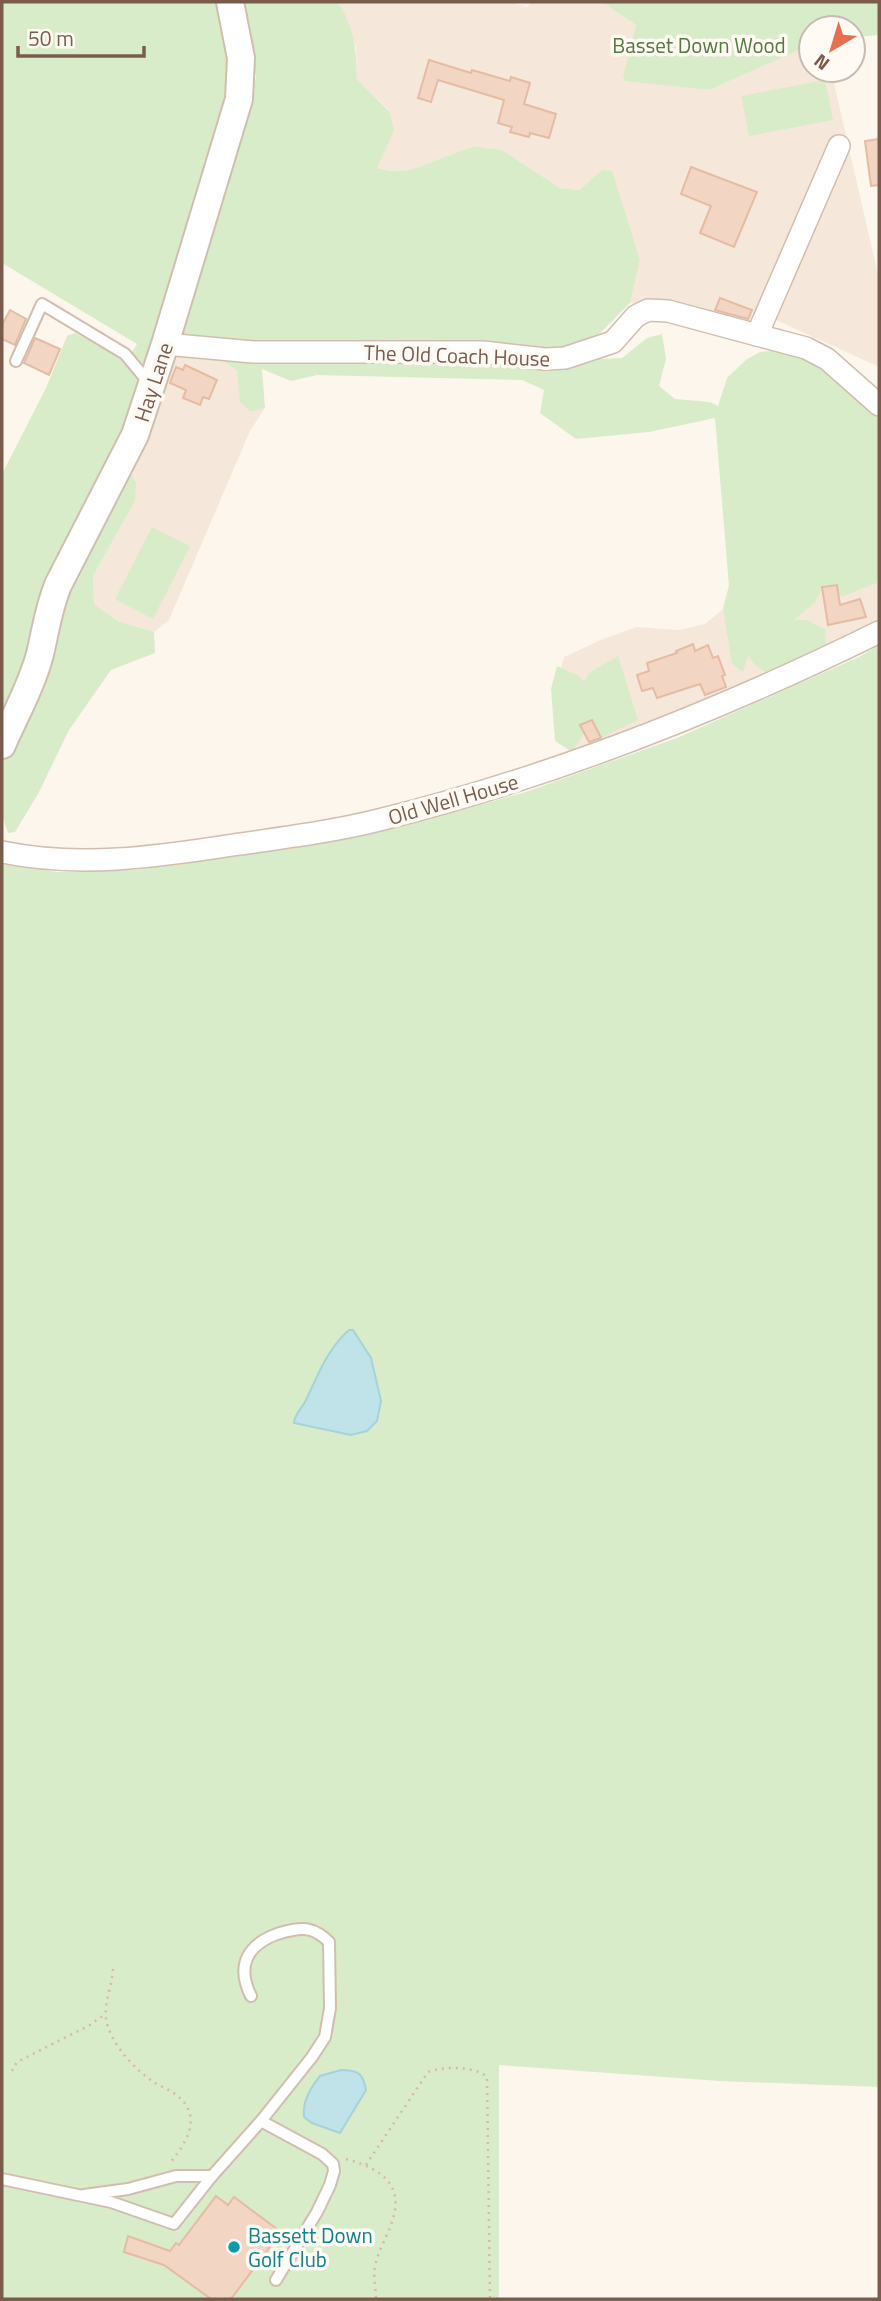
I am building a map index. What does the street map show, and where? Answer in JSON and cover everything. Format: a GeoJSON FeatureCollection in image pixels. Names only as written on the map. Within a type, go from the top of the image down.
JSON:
{"type":"FeatureCollection","features":[{"type":"Feature","properties":{"kind":"street","name":"Hay Lane"},"geometry":{"type":"LineString","coordinates":[[2,745],[40,653],[49,607],[58,585],[135,435],[152,386],[175,346],[239,99],[241,58],[230,2]]}},
{"type":"Feature","properties":{"kind":"street"},"geometry":{"type":"LineString","coordinates":[[839,146],[757,335],[806,348],[827,359],[879,405]]}},
{"type":"Feature","properties":{"kind":"street","name":"The Old Coach House"},"geometry":{"type":"LineString","coordinates":[[175,346],[253,352],[483,352],[545,359],[565,358],[613,342],[636,316],[648,310],[668,311],[757,335]]}},
{"type":"Feature","properties":{"kind":"street","name":"Old Well House"},"geometry":{"type":"LineString","coordinates":[[2,852],[29,858],[68,861],[136,858],[304,835],[379,820],[541,774],[603,752],[717,706],[879,632]]}},
{"type":"Feature","properties":{"kind":"lane"},"geometry":{"type":"LineString","coordinates":[[16,361],[42,304],[125,354],[152,386]]}},
{"type":"Feature","properties":{"kind":"lane"},"geometry":{"type":"LineString","coordinates":[[2,2179],[111,2202],[174,2224],[261,2121],[325,2037],[330,2008],[329,1942],[310,1930],[297,1929],[267,1938],[257,1944],[247,1957],[243,1975],[251,1996]]}},
{"type":"Feature","properties":{"kind":"lane"},"geometry":{"type":"LineString","coordinates":[[261,2121],[322,2154],[331,2163],[334,2171],[330,2185],[276,2280]]}},
{"type":"Feature","properties":{"kind":"lane"},"geometry":{"type":"LineString","coordinates":[[80,2196],[128,2189],[187,2175],[212,2176]]}},
{"type":"Feature","properties":{"kind":"path"},"geometry":{"type":"LineString","coordinates":[[113,1969],[105,2014],[109,2030],[123,2052],[145,2076],[181,2100],[191,2115],[187,2140],[166,2168],[164,2179]]}},
{"type":"Feature","properties":{"kind":"path"},"geometry":{"type":"LineString","coordinates":[[12,2071],[18,2062],[90,2025],[105,2014]]}},
{"type":"Feature","properties":{"kind":"path"},"geometry":{"type":"LineString","coordinates":[[366,2165],[428,2072],[437,2068],[450,2068],[481,2072],[487,2077],[490,2299]]}},
{"type":"Feature","properties":{"kind":"path"},"geometry":{"type":"LineString","coordinates":[[331,2163],[345,2159],[366,2165],[379,2172],[390,2183],[395,2206],[375,2270],[376,2299]]}},
{"type":"Feature","properties":{"kind":"shaded area"},"geometry":{"type":"Polygon","coordinates":[[[338,2],[510,2],[527,7],[531,2],[602,2],[636,25],[623,74],[709,90],[797,51],[797,84],[834,84],[879,279],[879,367],[759,312],[750,331],[685,309],[630,303],[640,260],[602,170],[579,190],[560,188],[502,150],[474,146],[410,170],[391,171],[377,168],[389,110],[357,79],[356,47],[338,2]]]}},
{"type":"Feature","properties":{"kind":"shaded area"},"geometry":{"type":"Polygon","coordinates":[[[199,343],[237,371],[251,412],[265,408],[250,431],[169,620],[154,632],[118,621],[94,604],[93,576],[135,501],[120,453],[159,349],[199,343]]]}},
{"type":"Feature","properties":{"kind":"shaded area"},"geometry":{"type":"Polygon","coordinates":[[[774,351],[879,407],[879,625],[781,672],[582,752],[568,746],[554,694],[564,657],[637,627],[680,630],[705,624],[723,609],[729,586],[727,378],[746,360],[760,352],[774,351]]]}},
{"type":"Feature","properties":{"kind":"green space"},"geometry":{"type":"Polygon","coordinates":[[[2,2],[218,2],[232,72],[227,178],[256,77],[238,2],[338,2],[354,39],[357,79],[389,111],[394,130],[377,168],[391,171],[410,170],[474,146],[502,150],[560,188],[579,190],[602,170],[612,171],[640,260],[630,303],[599,334],[541,362],[622,358],[647,338],[662,334],[666,359],[659,386],[675,399],[710,402],[718,406],[727,378],[746,360],[760,352],[774,351],[809,357],[879,407],[879,582],[841,597],[837,586],[824,585],[815,602],[794,620],[807,620],[825,629],[826,648],[768,674],[748,656],[743,672],[732,664],[723,609],[729,586],[715,418],[649,432],[576,439],[540,413],[544,390],[522,380],[317,375],[291,381],[262,369],[265,408],[251,412],[240,402],[237,371],[199,343],[159,349],[120,452],[136,483],[135,501],[93,576],[94,604],[118,621],[154,632],[155,653],[111,670],[69,730],[38,794],[15,832],[8,833],[2,815],[2,474],[46,388],[67,336],[75,333],[108,350],[125,363],[137,344],[2,263],[2,2]]]}},
{"type":"Feature","properties":{"kind":"green space","name":"Basset Down Wood"},"geometry":{"type":"Polygon","coordinates":[[[602,2],[879,2],[879,35],[867,36],[867,14],[797,14],[797,51],[709,90],[625,81],[623,75],[636,25],[602,2]]]}},
{"type":"Feature","properties":{"kind":"green space"},"geometry":{"type":"Polygon","coordinates":[[[804,84],[826,84],[833,120],[749,136],[741,96],[804,84]]]}},
{"type":"Feature","properties":{"kind":"green space"},"geometry":{"type":"Polygon","coordinates":[[[152,527],[190,546],[153,619],[115,599],[152,527]]]}},
{"type":"Feature","properties":{"kind":"green space"},"geometry":{"type":"Polygon","coordinates":[[[879,645],[879,2087],[720,2081],[499,2065],[499,2299],[2,2299],[2,864],[57,872],[136,870],[323,843],[418,822],[526,792],[677,738],[859,657],[879,645]]]}},
{"type":"Feature","properties":{"kind":"green space"},"geometry":{"type":"Polygon","coordinates":[[[618,656],[638,720],[601,738],[592,720],[572,752],[555,741],[551,689],[557,666],[579,676],[584,682],[590,672],[618,656]]]}},
{"type":"Feature","properties":{"kind":"water"},"geometry":{"type":"Polygon","coordinates":[[[349,1330],[353,1330],[371,1358],[381,1401],[377,1421],[367,1431],[351,1435],[294,1423],[329,1353],[349,1330]]]}},
{"type":"Feature","properties":{"kind":"water"},"geometry":{"type":"Polygon","coordinates":[[[341,2070],[359,2074],[366,2090],[340,2133],[312,2123],[304,2117],[304,2106],[320,2076],[341,2070]]]}},
{"type":"Feature","properties":{"kind":"building"},"geometry":{"type":"Polygon","coordinates":[[[429,60],[471,73],[472,70],[510,81],[511,77],[530,83],[524,104],[556,114],[549,138],[510,132],[512,127],[498,123],[504,100],[438,80],[431,102],[418,98],[429,60]]]}},
{"type":"Feature","properties":{"kind":"building"},"geometry":{"type":"Polygon","coordinates":[[[879,139],[879,185],[871,186],[865,141],[879,139]]]}},
{"type":"Feature","properties":{"kind":"building"},"geometry":{"type":"Polygon","coordinates":[[[691,167],[757,192],[734,247],[700,233],[711,206],[681,194],[691,167]]]}},
{"type":"Feature","properties":{"kind":"building"},"geometry":{"type":"Polygon","coordinates":[[[720,298],[752,310],[748,319],[715,310],[720,298]]]}},
{"type":"Feature","properties":{"kind":"building"},"geometry":{"type":"Polygon","coordinates":[[[10,310],[26,319],[15,345],[2,339],[2,325],[10,310]]]}},
{"type":"Feature","properties":{"kind":"building"},"geometry":{"type":"Polygon","coordinates":[[[35,338],[60,349],[49,375],[24,363],[35,338]]]}},
{"type":"Feature","properties":{"kind":"building"},"geometry":{"type":"Polygon","coordinates":[[[185,365],[217,380],[209,399],[203,397],[200,405],[183,398],[186,390],[170,383],[176,367],[183,370],[185,365]]]}},
{"type":"Feature","properties":{"kind":"building"},"geometry":{"type":"Polygon","coordinates":[[[837,585],[840,605],[860,599],[866,617],[828,625],[822,587],[837,585]]]}},
{"type":"Feature","properties":{"kind":"building"},"geometry":{"type":"Polygon","coordinates":[[[693,644],[695,651],[708,645],[713,658],[718,656],[726,687],[705,695],[700,684],[657,698],[653,688],[642,691],[637,675],[649,671],[647,663],[677,653],[676,651],[693,644]]]}},
{"type":"Feature","properties":{"kind":"building"},"geometry":{"type":"Polygon","coordinates":[[[592,720],[601,738],[589,742],[580,725],[592,720]]]}},
{"type":"Feature","properties":{"kind":"building","name":"Bassett Down Golf Club"},"geometry":{"type":"Polygon","coordinates":[[[216,2196],[228,2205],[234,2197],[281,2232],[231,2299],[211,2299],[164,2265],[124,2252],[128,2236],[170,2251],[176,2243],[179,2245],[216,2196]]]}},
{"type":"Feature","properties":{"kind":"place","name":"Bassett Down Golf Club"},"geometry":{"type":"Point","coordinates":[234,2247]}}]}
